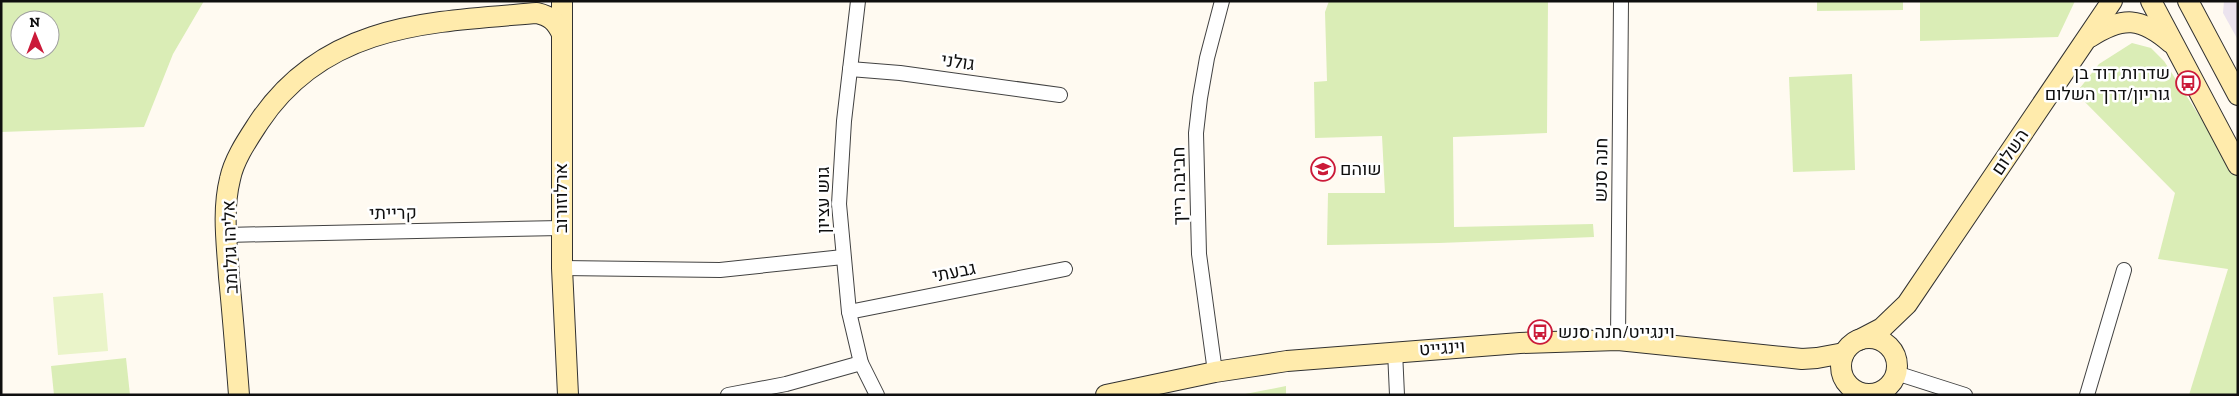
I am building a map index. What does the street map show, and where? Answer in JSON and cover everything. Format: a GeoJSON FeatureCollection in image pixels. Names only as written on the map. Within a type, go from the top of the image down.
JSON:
{"type":"FeatureCollection","features":[{"type":"Feature","properties":{"kind":"street"},"geometry":{"type":"LineString","coordinates":[[537,12],[546,9],[554,1]]}},
{"type":"Feature","properties":{"kind":"street","name":"ארלוזורוב"},"geometry":{"type":"LineString","coordinates":[[562,1],[561,228],[568,395]]}},
{"type":"Feature","properties":{"kind":"street","name":"גוש עציון"},"geometry":{"type":"LineString","coordinates":[[858,1],[844,121],[839,204],[850,312],[861,363],[877,395]]}},
{"type":"Feature","properties":{"kind":"street","name":"חביבה רייך"},"geometry":{"type":"LineString","coordinates":[[1215,372],[1199,254],[1196,134],[1207,58],[1222,1]]}},
{"type":"Feature","properties":{"kind":"street","name":"חנה סנש"},"geometry":{"type":"LineString","coordinates":[[1618,340],[1621,1]]}},
{"type":"Feature","properties":{"kind":"street"},"geometry":{"type":"LineString","coordinates":[[2089,34],[2098,1]]}},
{"type":"Feature","properties":{"kind":"street","name":"השלום"},"geometry":{"type":"LineString","coordinates":[[1852,346],[1882,328],[1907,304],[2112,1]]}},
{"type":"Feature","properties":{"kind":"street"},"geometry":{"type":"LineString","coordinates":[[2151,1],[2238,165]]}},
{"type":"Feature","properties":{"kind":"street"},"geometry":{"type":"LineString","coordinates":[[2188,1],[2238,95]]}},
{"type":"Feature","properties":{"kind":"street"},"geometry":{"type":"LineString","coordinates":[[2198,1],[2201,24]]}},
{"type":"Feature","properties":{"kind":"street"},"geometry":{"type":"LineString","coordinates":[[537,12],[556,22],[562,34]]}},
{"type":"Feature","properties":{"kind":"street","name":"אליהו גולומב"},"geometry":{"type":"LineString","coordinates":[[239,395],[226,235],[226,203],[230,178],[239,157],[272,102],[297,78],[330,55],[385,32],[455,20],[537,12]]}},
{"type":"Feature","properties":{"kind":"street"},"geometry":{"type":"LineString","coordinates":[[2089,34],[2108,25],[2125,21],[2142,23],[2157,31],[2177,48]]}},
{"type":"Feature","properties":{"kind":"street","name":"גולני"},"geometry":{"type":"LineString","coordinates":[[850,68],[1060,95]]}},
{"type":"Feature","properties":{"kind":"street","name":"קרייתי"},"geometry":{"type":"LineString","coordinates":[[226,235],[561,228]]}},
{"type":"Feature","properties":{"kind":"street"},"geometry":{"type":"LineString","coordinates":[[562,268],[720,270],[843,256]]}},
{"type":"Feature","properties":{"kind":"street","name":"גבעתי"},"geometry":{"type":"LineString","coordinates":[[850,312],[1065,269]]}},
{"type":"Feature","properties":{"kind":"street"},"geometry":{"type":"LineString","coordinates":[[2087,395],[2124,270]]}},
{"type":"Feature","properties":{"kind":"street","name":"השלום"},"geometry":{"type":"LineString","coordinates":[[1895,363],[1899,326],[1907,304]]}},
{"type":"Feature","properties":{"kind":"street"},"geometry":{"type":"LineString","coordinates":[[1875,339],[1890,347],[1895,363],[1893,380],[1880,393],[1863,394],[1846,386],[1841,361],[1852,346],[1875,339]]}},
{"type":"Feature","properties":{"kind":"street","name":"וינגייט"},"geometry":{"type":"LineString","coordinates":[[1106,395],[1215,372],[1287,361],[1396,351],[1520,343],[1618,340],[1782,358],[1817,358],[1852,346]]}},
{"type":"Feature","properties":{"kind":"street"},"geometry":{"type":"LineString","coordinates":[[1396,351],[1397,395]]}},
{"type":"Feature","properties":{"kind":"street","name":"וינגייט"},"geometry":{"type":"LineString","coordinates":[[1782,358],[1823,369],[1846,386]]}},
{"type":"Feature","properties":{"kind":"street"},"geometry":{"type":"LineString","coordinates":[[728,395],[786,384],[861,363]]}},
{"type":"Feature","properties":{"kind":"street"},"geometry":{"type":"LineString","coordinates":[[1895,363],[1965,395]]}},
{"type":"Feature","properties":{"kind":"shaded area"},"geometry":{"type":"Polygon","coordinates":[[[2224,1],[2238,1],[2238,40],[2223,13],[2224,1]]]}},
{"type":"Feature","properties":{"kind":"green space"},"geometry":{"type":"Polygon","coordinates":[[[1,1],[204,1],[173,54],[144,127],[1,132],[1,1]]]}},
{"type":"Feature","properties":{"kind":"green space"},"geometry":{"type":"Polygon","coordinates":[[[1329,1],[1548,1],[1547,133],[1453,137],[1454,227],[1593,224],[1594,237],[1327,245],[1328,193],[1385,193],[1382,136],[1315,138],[1314,82],[1327,81],[1325,12],[1329,1]]]}},
{"type":"Feature","properties":{"kind":"green space"},"geometry":{"type":"Polygon","coordinates":[[[1817,1],[1903,1],[1903,10],[1817,11],[1817,1]]]}},
{"type":"Feature","properties":{"kind":"green space"},"geometry":{"type":"Polygon","coordinates":[[[1920,1],[2075,1],[2058,37],[1920,41],[1920,1]]]}},
{"type":"Feature","properties":{"kind":"green space"},"geometry":{"type":"Polygon","coordinates":[[[2132,43],[2151,48],[2164,61],[2238,176],[2238,395],[2189,395],[2228,269],[2158,259],[2175,193],[2076,93],[2099,64],[2132,43]]]}},
{"type":"Feature","properties":{"kind":"green space"},"geometry":{"type":"Polygon","coordinates":[[[1852,74],[1855,170],[1793,172],[1789,77],[1852,74]]]}},
{"type":"Feature","properties":{"kind":"green space"},"geometry":{"type":"Polygon","coordinates":[[[103,293],[108,351],[58,355],[53,297],[103,293]]]}},
{"type":"Feature","properties":{"kind":"green space"},"geometry":{"type":"Polygon","coordinates":[[[126,358],[130,395],[54,395],[51,366],[126,358]]]}},
{"type":"Feature","properties":{"kind":"green space"},"geometry":{"type":"Polygon","coordinates":[[[1286,386],[1286,395],[1240,395],[1286,386]]]}},
{"type":"Feature","properties":{"kind":"place","name":"שדרות דוד בן גוריון/דרך השלום"},"geometry":{"type":"Point","coordinates":[2188,83]}},
{"type":"Feature","properties":{"kind":"place","name":"שוהם"},"geometry":{"type":"Point","coordinates":[1323,169]}},
{"type":"Feature","properties":{"kind":"place","name":"וינגייט/חנה סנש"},"geometry":{"type":"Point","coordinates":[1540,332]}}]}
